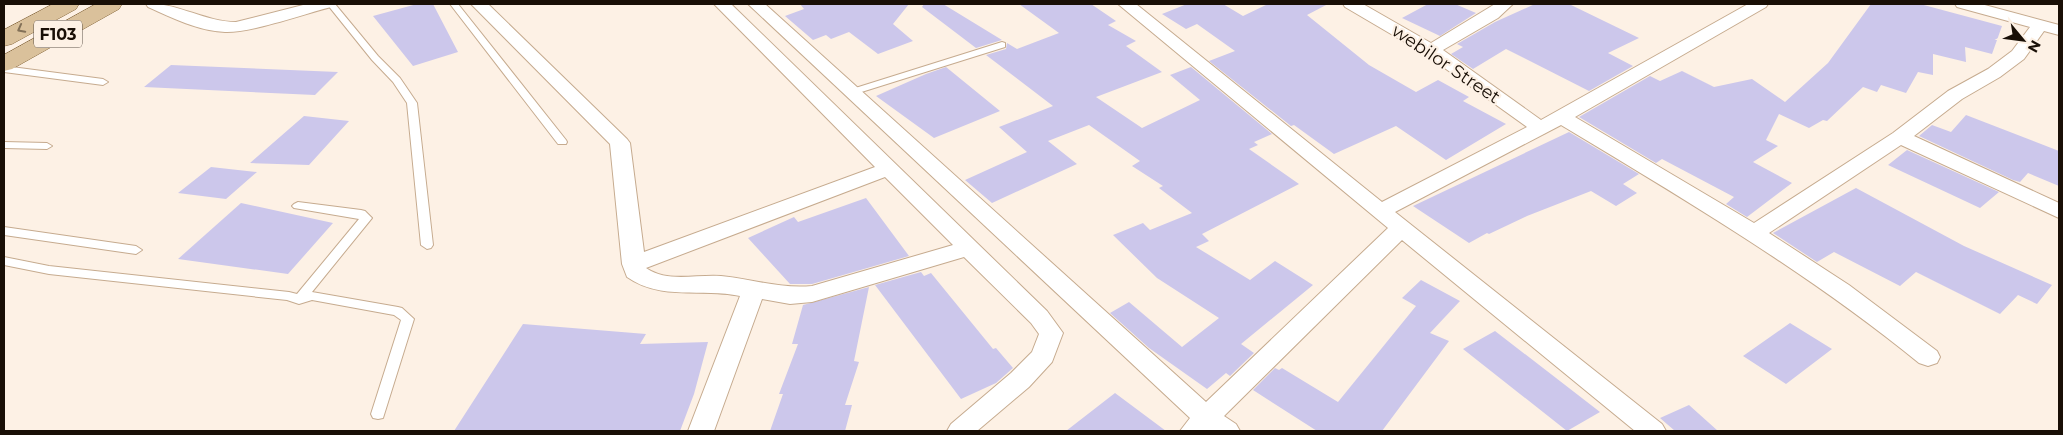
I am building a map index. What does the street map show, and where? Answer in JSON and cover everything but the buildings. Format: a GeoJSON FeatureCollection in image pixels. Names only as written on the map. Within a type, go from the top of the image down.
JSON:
{"type":"FeatureCollection","features":[{"type":"Feature","properties":{"kind":"main road","name":"F103"},"geometry":{"type":"LineString","coordinates":[[4,39],[68,4]]}},
{"type":"Feature","properties":{"kind":"main road","name":"F103"},"geometry":{"type":"LineString","coordinates":[[4,64],[111,4]]}},
{"type":"Feature","properties":{"kind":"street"},"geometry":{"type":"LineString","coordinates":[[154,4],[210,26],[222,28],[236,27],[325,4]]}},
{"type":"Feature","properties":{"kind":"street"},"geometry":{"type":"LineString","coordinates":[[178,14],[198,4]]}},
{"type":"Feature","properties":{"kind":"street"},"geometry":{"type":"LineString","coordinates":[[478,4],[620,143],[633,264],[635,272],[644,279],[655,284],[720,284],[790,296],[812,294],[968,248]]}},
{"type":"Feature","properties":{"kind":"street"},"geometry":{"type":"LineString","coordinates":[[722,4],[1039,317],[1051,333],[1044,356],[1020,380],[960,431]]}},
{"type":"Feature","properties":{"kind":"street"},"geometry":{"type":"LineString","coordinates":[[756,4],[852,92],[1200,424],[1228,431]]}},
{"type":"Feature","properties":{"kind":"street"},"geometry":{"type":"LineString","coordinates":[[1126,4],[1284,136],[1402,227],[1653,431]]}},
{"type":"Feature","properties":{"kind":"street","name":"webilor Street"},"geometry":{"type":"LineString","coordinates":[[1351,4],[1431,50],[1540,128]]}},
{"type":"Feature","properties":{"kind":"street"},"geometry":{"type":"LineString","coordinates":[[1431,50],[1492,14],[1505,4]]}},
{"type":"Feature","properties":{"kind":"street"},"geometry":{"type":"LineString","coordinates":[[1381,211],[1561,117],[1760,4]]}},
{"type":"Feature","properties":{"kind":"street"},"geometry":{"type":"LineString","coordinates":[[1963,4],[1994,8],[2059,30]]}},
{"type":"Feature","properties":{"kind":"street"},"geometry":{"type":"LineString","coordinates":[[1754,233],[1900,137],[1955,95],[1994,73],[2018,55],[2040,25]]}},
{"type":"Feature","properties":{"kind":"street"},"geometry":{"type":"LineString","coordinates":[[1561,117],[1754,233],[1861,303],[1928,357]]}},
{"type":"Feature","properties":{"kind":"street"},"geometry":{"type":"LineString","coordinates":[[1900,137],[2059,211]]}},
{"type":"Feature","properties":{"kind":"street"},"geometry":{"type":"LineString","coordinates":[[633,264],[887,169]]}},
{"type":"Feature","properties":{"kind":"street"},"geometry":{"type":"LineString","coordinates":[[1200,424],[1402,227]]}},
{"type":"Feature","properties":{"kind":"street"},"geometry":{"type":"LineString","coordinates":[[701,431],[754,290]]}},
{"type":"Feature","properties":{"kind":"lane"},"geometry":{"type":"LineString","coordinates":[[331,4],[374,58],[396,80],[412,103],[427,245]]}},
{"type":"Feature","properties":{"kind":"lane"},"geometry":{"type":"LineString","coordinates":[[454,4],[562,142]]}},
{"type":"Feature","properties":{"kind":"lane"},"geometry":{"type":"LineString","coordinates":[[852,92],[1002,45]]}},
{"type":"Feature","properties":{"kind":"lane"},"geometry":{"type":"LineString","coordinates":[[4,68],[103,82]]}},
{"type":"Feature","properties":{"kind":"lane"},"geometry":{"type":"LineString","coordinates":[[4,145],[47,146]]}},
{"type":"Feature","properties":{"kind":"lane"},"geometry":{"type":"LineString","coordinates":[[298,206],[361,214],[366,218],[299,300]]}},
{"type":"Feature","properties":{"kind":"lane"},"geometry":{"type":"LineString","coordinates":[[4,231],[136,250]]}},
{"type":"Feature","properties":{"kind":"lane"},"geometry":{"type":"LineString","coordinates":[[4,261],[49,270],[289,296],[299,300],[312,296],[398,311],[408,319],[378,414]]}}]}
